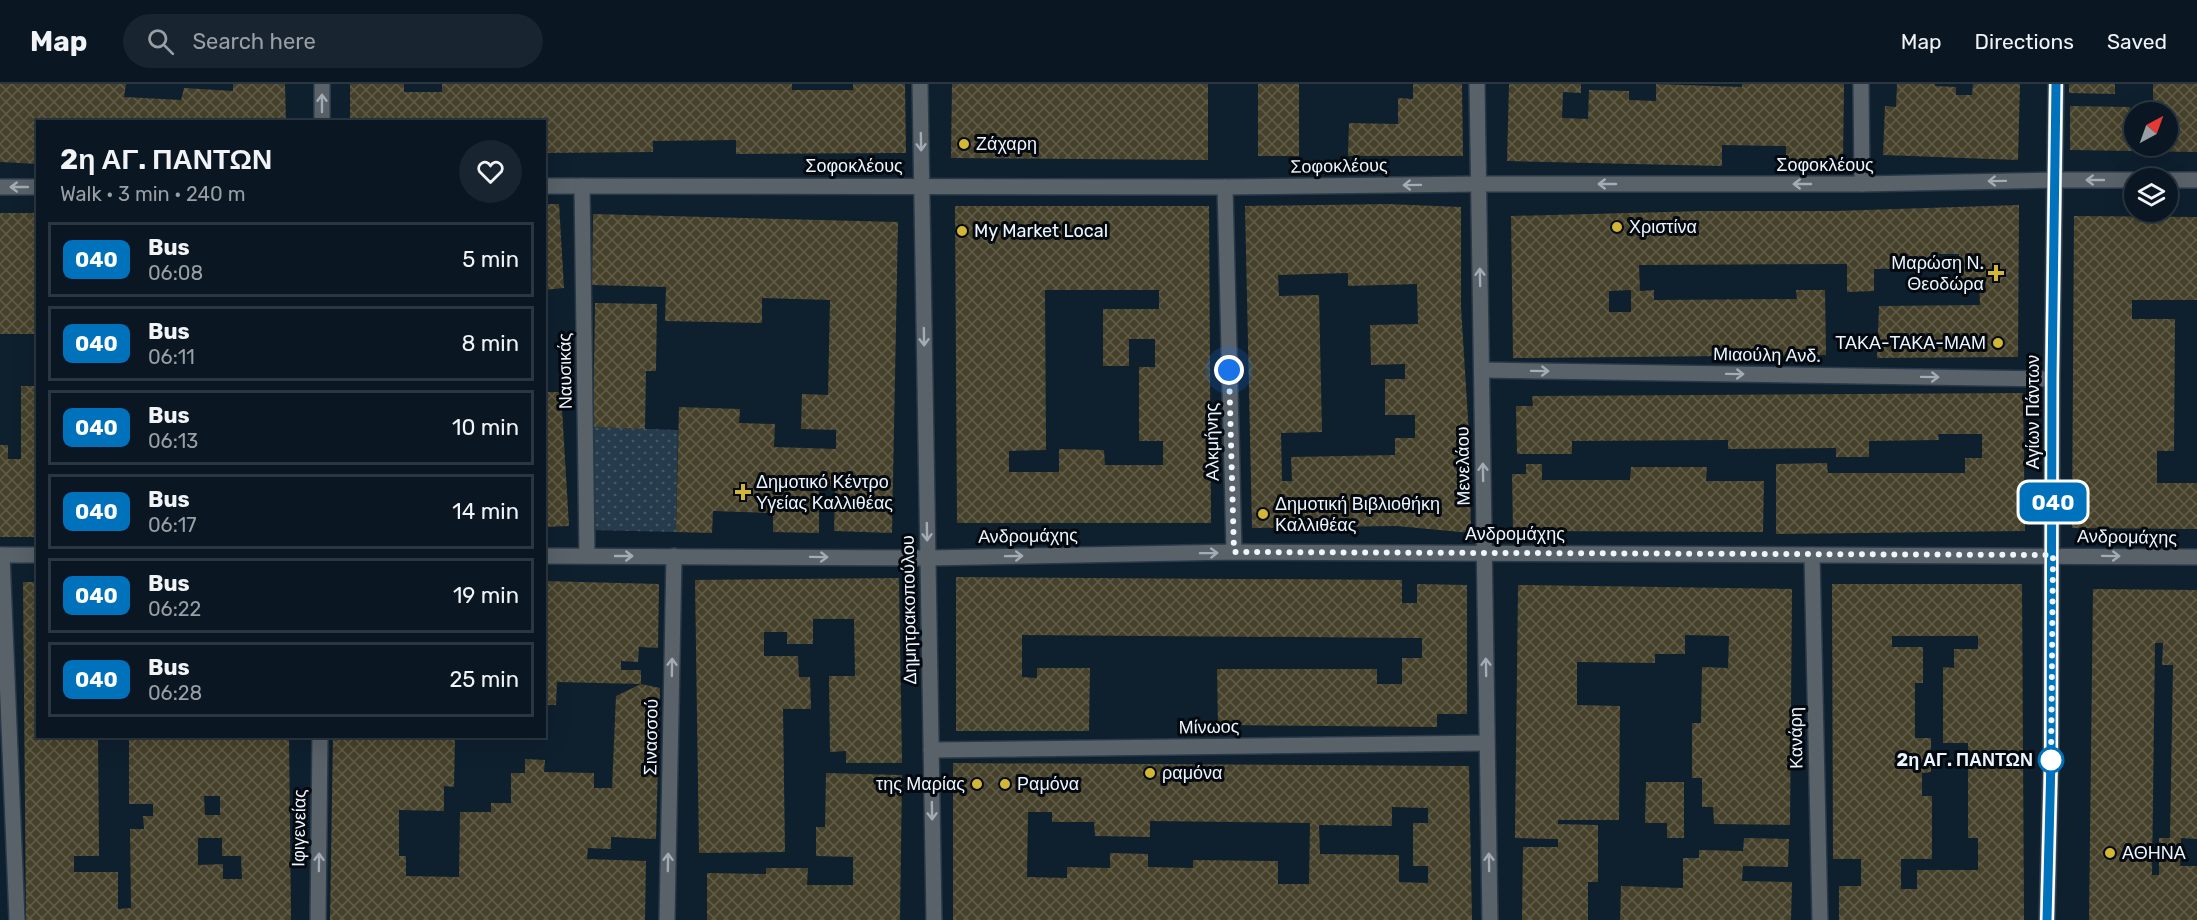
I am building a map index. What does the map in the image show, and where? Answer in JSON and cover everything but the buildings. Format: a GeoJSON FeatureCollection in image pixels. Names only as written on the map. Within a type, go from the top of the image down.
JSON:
{"type":"FeatureCollection","features":[{"type":"Feature","properties":{"kind":"street"},"geometry":{"type":"LineString","coordinates":[[322,84],[322,120]]}},
{"type":"Feature","properties":{"kind":"street","name":"Δημητρακοπούλου"},"geometry":{"type":"LineString","coordinates":[[920,84],[934,920]]}},
{"type":"Feature","properties":{"kind":"street","name":"Μενελάου"},"geometry":{"type":"LineString","coordinates":[[1477,84],[1490,920]]}},
{"type":"Feature","properties":{"kind":"street"},"geometry":{"type":"LineString","coordinates":[[1861,84],[1862,184]]}},
{"type":"Feature","properties":{"kind":"street","name":"Αγίων Πάντων"},"geometry":{"type":"LineString","coordinates":[[2048,920],[2056,84]]}},
{"type":"Feature","properties":{"kind":"street","name":"Σοφοκλέους"},"geometry":{"type":"LineString","coordinates":[[546,186],[1225,187],[1478,184],[1862,184],[2124,180]]}},
{"type":"Feature","properties":{"kind":"street"},"geometry":{"type":"LineString","coordinates":[[2178,180],[2197,180]]}},
{"type":"Feature","properties":{"kind":"street","name":"Ναυσικάς"},"geometry":{"type":"LineString","coordinates":[[582,186],[586,556]]}},
{"type":"Feature","properties":{"kind":"street"},"geometry":{"type":"LineString","coordinates":[[0,187],[36,187]]}},
{"type":"Feature","properties":{"kind":"street","name":"Αλκμήνης"},"geometry":{"type":"LineString","coordinates":[[1225,187],[1234,552]]}},
{"type":"Feature","properties":{"kind":"street","name":"Μιαούλη Ανδ."},"geometry":{"type":"LineString","coordinates":[[1482,370],[2052,379]]}},
{"type":"Feature","properties":{"kind":"street","name":"Ανδρομάχης"},"geometry":{"type":"LineString","coordinates":[[546,556],[928,558],[1234,552],[2197,557]]}},
{"type":"Feature","properties":{"kind":"street"},"geometry":{"type":"LineString","coordinates":[[16,920],[1,555],[36,555]]}},
{"type":"Feature","properties":{"kind":"street","name":"Κανάρη"},"geometry":{"type":"LineString","coordinates":[[1812,555],[1820,920]]}},
{"type":"Feature","properties":{"kind":"street","name":"Σινασσού"},"geometry":{"type":"LineString","coordinates":[[667,920],[674,556]]}},
{"type":"Feature","properties":{"kind":"street","name":"Ιφιγενείας"},"geometry":{"type":"LineString","coordinates":[[318,920],[320,738]]}},
{"type":"Feature","properties":{"kind":"street","name":"Μίνωος"},"geometry":{"type":"LineString","coordinates":[[931,750],[1487,743]]}},
{"type":"Feature","properties":{"kind":"shaded area"},"geometry":{"type":"Polygon","coordinates":[[[593,427],[678,430],[676,532],[591,530],[593,427]]]}},
{"type":"Feature","properties":{"kind":"bus line","name":"040"},"geometry":{"type":"LineString","coordinates":[[2047,920],[2051,760],[2052,379],[2056,84]]}},
{"type":"Feature","properties":{"kind":"place","name":"Ζάχαρη"},"geometry":{"type":"Point","coordinates":[964,144]}},
{"type":"Feature","properties":{"kind":"place","name":"Χριστίνα"},"geometry":{"type":"Point","coordinates":[1617,227]}},
{"type":"Feature","properties":{"kind":"place","name":"My Market Local"},"geometry":{"type":"Point","coordinates":[962,231]}},
{"type":"Feature","properties":{"kind":"place","name":"Μαρώση Ν. Θεοδώρα"},"geometry":{"type":"Point","coordinates":[1996,273]}},
{"type":"Feature","properties":{"kind":"place","name":"ΤΑΚΑ-ΤΑΚΑ-ΜΑΜ"},"geometry":{"type":"Point","coordinates":[1998,343]}},
{"type":"Feature","properties":{"kind":"place","name":"Δημοτικό Κέντρο Υγείας Καλλιθέας"},"geometry":{"type":"Point","coordinates":[743,492]}},
{"type":"Feature","properties":{"kind":"place","name":"Δημοτική Βιβλιοθήκη Καλλιθέας"},"geometry":{"type":"Point","coordinates":[1263,514]}},
{"type":"Feature","properties":{"kind":"place","name":"2η ΑΓ. ΠΑΝΤΩΝ"},"geometry":{"type":"Point","coordinates":[2051,760]}},
{"type":"Feature","properties":{"kind":"place","name":"ραμόνα"},"geometry":{"type":"Point","coordinates":[1150,773]}},
{"type":"Feature","properties":{"kind":"place","name":"της Μαρίας"},"geometry":{"type":"Point","coordinates":[977,784]}},
{"type":"Feature","properties":{"kind":"place","name":"Ραμόνα"},"geometry":{"type":"Point","coordinates":[1005,784]}},
{"type":"Feature","properties":{"kind":"place","name":"ΑΘΗΝΑ"},"geometry":{"type":"Point","coordinates":[2110,853]}},
{"type":"Feature","properties":{"kind":"route"},"geometry":{"type":"LineString","coordinates":[[1229,370],[1234,552],[2053,555],[2051,760]]}}]}
